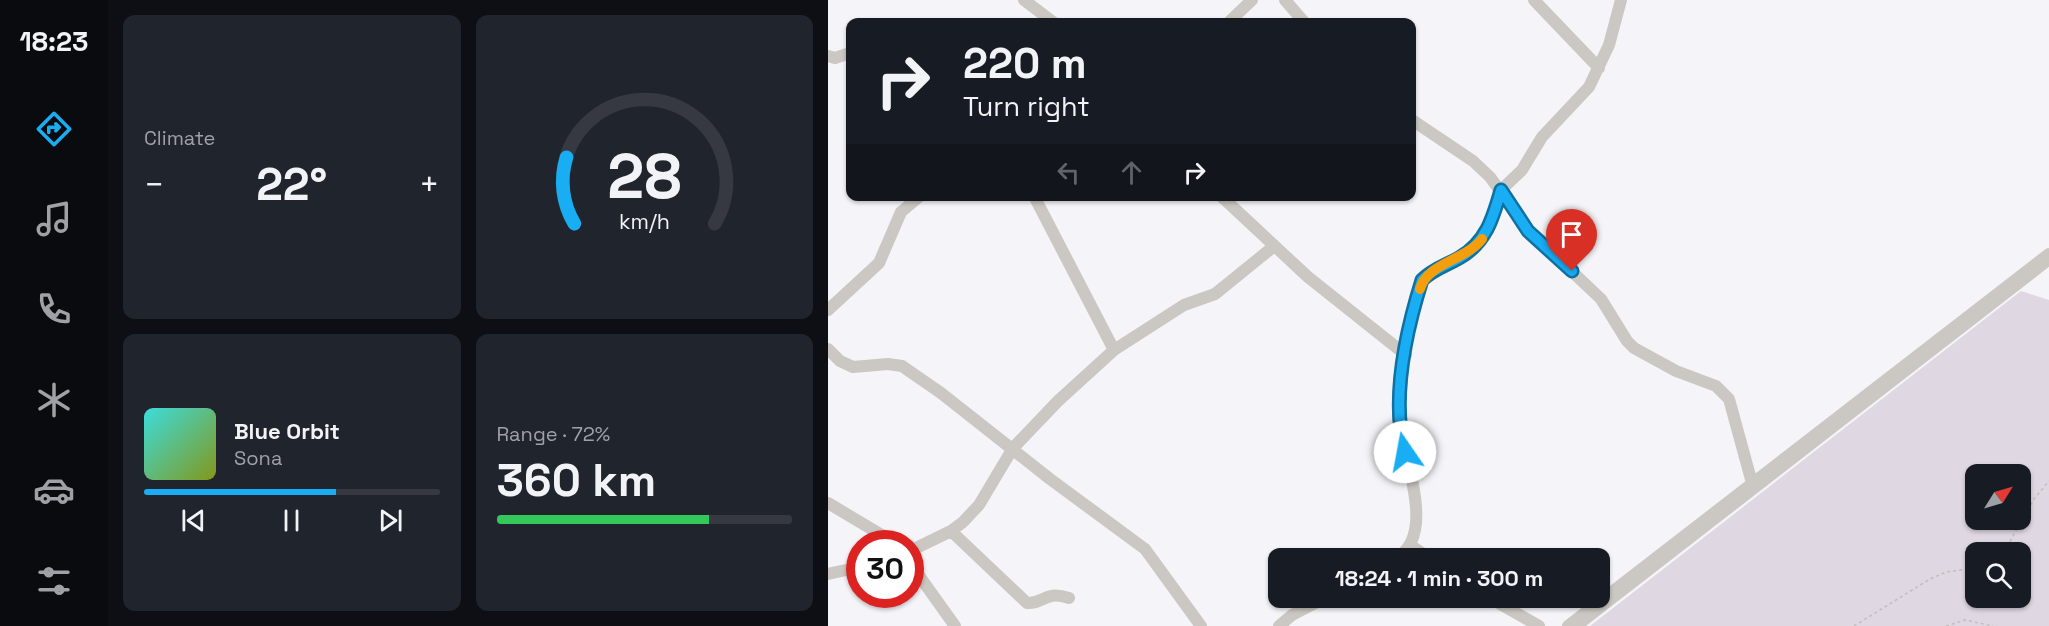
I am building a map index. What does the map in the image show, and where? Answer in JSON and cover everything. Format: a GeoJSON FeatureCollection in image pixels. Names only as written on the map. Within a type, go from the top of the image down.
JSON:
{"type":"FeatureCollection","features":[{"type":"Feature","properties":{"kind":"street"},"geometry":{"type":"LineString","coordinates":[[1024,0],[1048,18]]}},
{"type":"Feature","properties":{"kind":"street"},"geometry":{"type":"LineString","coordinates":[[1233,18],[1252,0]]}},
{"type":"Feature","properties":{"kind":"street"},"geometry":{"type":"LineString","coordinates":[[1285,0],[1293,0]]}},
{"type":"Feature","properties":{"kind":"street"},"geometry":{"type":"LineString","coordinates":[[1285,0],[1301,18]]}},
{"type":"Feature","properties":{"kind":"street"},"geometry":{"type":"LineString","coordinates":[[1534,0],[1599,68]]}},
{"type":"Feature","properties":{"kind":"street"},"geometry":{"type":"LineString","coordinates":[[1407,548],[1410,545],[1415,523],[1415,500],[1398,412],[1398,390],[1422,280],[1480,242],[1491,222],[1501,190],[1522,170],[1542,137],[1580,99],[1599,68],[1609,45],[1621,0]]}},
{"type":"Feature","properties":{"kind":"street"},"geometry":{"type":"LineString","coordinates":[[828,56],[835,58],[846,54]]}},
{"type":"Feature","properties":{"kind":"street"},"geometry":{"type":"LineString","coordinates":[[1416,123],[1473,161],[1501,190],[1528,231],[1601,299],[1627,341],[1634,348],[1676,371],[1723,391],[1732,408],[1752,483]]}},
{"type":"Feature","properties":{"kind":"street"},"geometry":{"type":"LineString","coordinates":[[828,310],[879,263],[901,212],[914,201]]}},
{"type":"Feature","properties":{"kind":"street"},"geometry":{"type":"LineString","coordinates":[[1037,201],[1114,350]]}},
{"type":"Feature","properties":{"kind":"street"},"geometry":{"type":"LineString","coordinates":[[1236,202],[1273,247],[1406,355]]}},
{"type":"Feature","properties":{"kind":"street"},"geometry":{"type":"LineString","coordinates":[[924,544],[951,531],[979,505],[1013,448],[1058,401],[1114,350],[1184,305],[1215,294],[1273,247]]}},
{"type":"Feature","properties":{"kind":"street"},"geometry":{"type":"LineString","coordinates":[[1568,626],[2049,254]]}},
{"type":"Feature","properties":{"kind":"street"},"geometry":{"type":"LineString","coordinates":[[828,349],[840,361],[853,367],[888,364],[902,366],[1013,448],[1050,479],[1144,549],[1201,626]]}},
{"type":"Feature","properties":{"kind":"street"},"geometry":{"type":"LineString","coordinates":[[828,503],[873,530]]}},
{"type":"Feature","properties":{"kind":"street"},"geometry":{"type":"LineString","coordinates":[[951,531],[1027,603],[1033,603],[1052,594],[1069,598]]}},
{"type":"Feature","properties":{"kind":"street"},"geometry":{"type":"LineString","coordinates":[[1410,545],[1414,548]]}},
{"type":"Feature","properties":{"kind":"street"},"geometry":{"type":"LineString","coordinates":[[828,574],[846,570]]}},
{"type":"Feature","properties":{"kind":"street"},"geometry":{"type":"LineString","coordinates":[[924,583],[955,626]]}},
{"type":"Feature","properties":{"kind":"street"},"geometry":{"type":"LineString","coordinates":[[1279,626],[1292,615],[1306,608]]}},
{"type":"Feature","properties":{"kind":"street"},"geometry":{"type":"LineString","coordinates":[[1507,608],[1539,626]]}},
{"type":"Feature","properties":{"kind":"lane"},"geometry":{"type":"LineString","coordinates":[[1581,626],[2049,263]]}},
{"type":"Feature","properties":{"kind":"path"},"geometry":{"type":"LineString","coordinates":[[2010,542],[2034,499],[2049,481]]}},
{"type":"Feature","properties":{"kind":"path"},"geometry":{"type":"LineString","coordinates":[[1854,626],[1930,579],[1946,572],[1965,569]]}},
{"type":"Feature","properties":{"kind":"path"},"geometry":{"type":"LineString","coordinates":[[1946,626],[1965,620],[1993,626]]}},
{"type":"Feature","properties":{"kind":"shaded area"},"geometry":{"type":"Polygon","coordinates":[[[2021,291],[2049,300],[2049,626],[1590,626],[2021,291]]]}},
{"type":"Feature","properties":{"kind":"slow traffic"},"geometry":{"type":"LineString","coordinates":[[1420,289],[1422,280],[1429,274],[1459,258],[1482,239]]}},
{"type":"Feature","properties":{"kind":"route"},"geometry":{"type":"LineString","coordinates":[[1405,452],[1398,412],[1398,390],[1422,280],[1440,267],[1459,258],[1480,242],[1491,222],[1501,190],[1528,231],[1572,271]]}}]}
